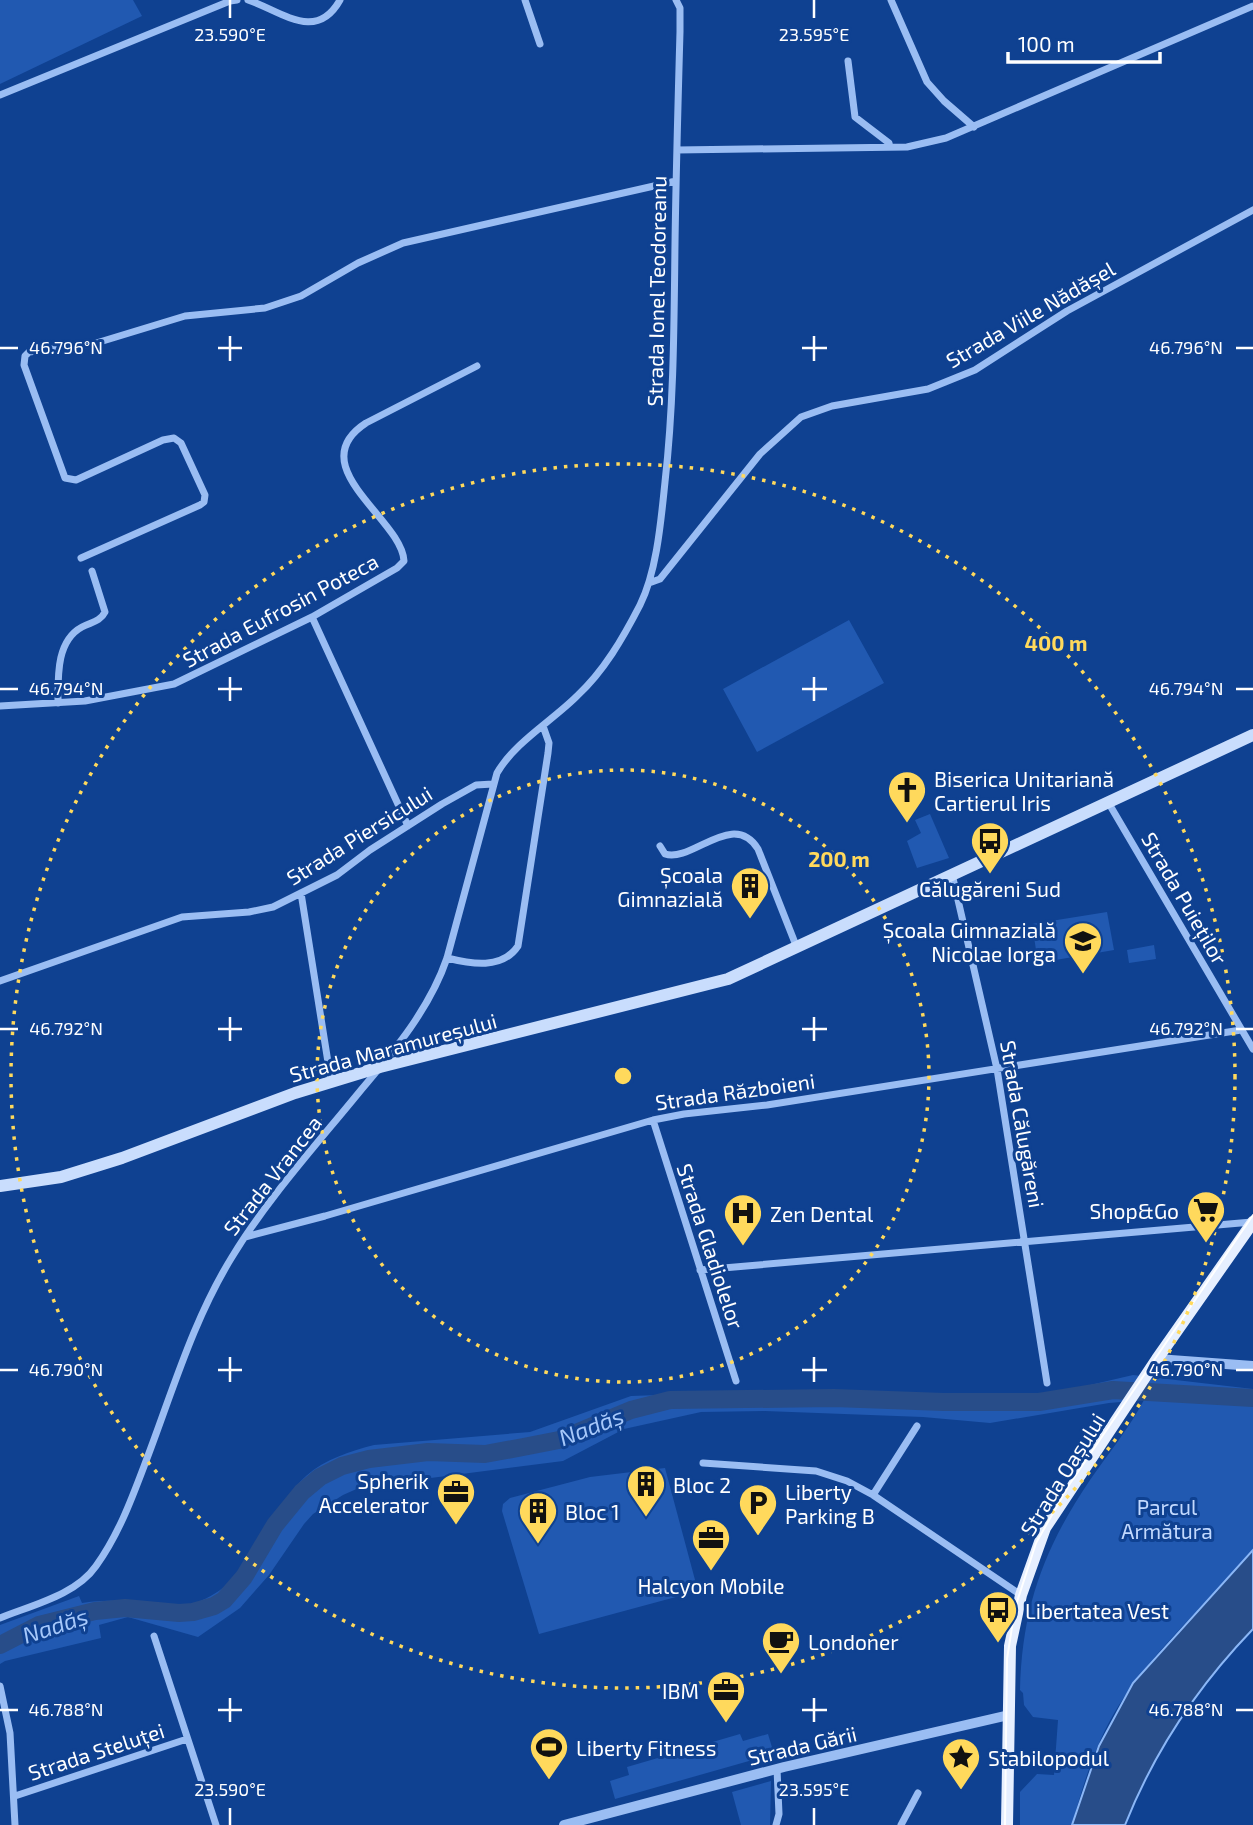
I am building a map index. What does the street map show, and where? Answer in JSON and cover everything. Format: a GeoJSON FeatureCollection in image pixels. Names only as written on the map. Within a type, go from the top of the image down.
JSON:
{"type":"FeatureCollection","features":[{"type":"Feature","properties":{"kind":"main road","name":"Strada Maramureșului"},"geometry":{"type":"LineString","coordinates":[[0,1186],[61,1177],[122,1158],[331,1081],[366,1076],[380,1067],[728,979],[1253,735]]}},
{"type":"Feature","properties":{"kind":"main road","name":"Strada Oașului"},"geometry":{"type":"LineString","coordinates":[[1007,1825],[1006,1716],[1010,1646],[1021,1595],[1045,1528],[1253,1222]]}},
{"type":"Feature","properties":{"kind":"street"},"geometry":{"type":"LineString","coordinates":[[0,95],[237,0]]}},
{"type":"Feature","properties":{"kind":"street"},"geometry":{"type":"LineString","coordinates":[[247,0],[295,19],[313,23],[328,16],[340,0]]}},
{"type":"Feature","properties":{"kind":"street"},"geometry":{"type":"LineString","coordinates":[[525,0],[540,44]]}},
{"type":"Feature","properties":{"kind":"street","name":"Strada Ionel Teodoreanu"},"geometry":{"type":"LineString","coordinates":[[649,583],[663,505],[674,331],[680,33],[680,8],[676,0]]}},
{"type":"Feature","properties":{"kind":"street"},"geometry":{"type":"LineString","coordinates":[[891,0],[927,82],[974,127]]}},
{"type":"Feature","properties":{"kind":"street"},"geometry":{"type":"LineString","coordinates":[[677,150],[890,147],[926,144],[974,127],[1253,6]]}},
{"type":"Feature","properties":{"kind":"street"},"geometry":{"type":"LineString","coordinates":[[848,61],[855,117],[886,140],[890,147]]}},
{"type":"Feature","properties":{"kind":"street"},"geometry":{"type":"LineString","coordinates":[[80,558],[200,505],[204,502],[205,495],[181,443],[174,438],[163,440],[76,480],[65,478],[24,365],[25,356],[29,352],[93,344],[185,316],[265,308],[301,296],[358,263],[403,243],[676,181]]}},
{"type":"Feature","properties":{"kind":"street","name":"Strada Viile Nădășel"},"geometry":{"type":"LineString","coordinates":[[543,726],[598,674],[619,643],[649,583],[660,579],[760,454],[801,417],[832,406],[928,389],[975,370],[1067,311],[1253,210]]}},
{"type":"Feature","properties":{"kind":"street","name":"Strada Eufrosin Poteca"},"geometry":{"type":"LineString","coordinates":[[0,706],[85,701],[174,684],[312,617],[397,568],[404,561],[404,556],[346,469],[344,451],[347,441],[366,423],[477,366]]}},
{"type":"Feature","properties":{"kind":"street"},"geometry":{"type":"LineString","coordinates":[[58,703],[58,669],[65,646],[75,632],[99,620],[105,612],[92,571]]}},
{"type":"Feature","properties":{"kind":"street"},"geometry":{"type":"LineString","coordinates":[[312,617],[408,826]]}},
{"type":"Feature","properties":{"kind":"street"},"geometry":{"type":"LineString","coordinates":[[380,1067],[429,1000],[447,958],[493,784],[503,763],[543,726],[549,743],[548,753],[518,946],[510,955],[486,963],[467,963],[447,958]]}},
{"type":"Feature","properties":{"kind":"street","name":"Strada Piersicului"},"geometry":{"type":"LineString","coordinates":[[0,981],[158,924],[193,915],[258,911],[273,907],[337,875],[408,826],[476,785],[493,784]]}},
{"type":"Feature","properties":{"kind":"street","name":"Strada Puieților"},"geometry":{"type":"LineString","coordinates":[[1108,801],[1253,1049]]}},
{"type":"Feature","properties":{"kind":"street"},"geometry":{"type":"LineString","coordinates":[[660,846],[665,854],[673,856],[716,838],[736,835],[750,839],[758,849],[797,948]]}},
{"type":"Feature","properties":{"kind":"street","name":"Strada Călugăreni"},"geometry":{"type":"LineString","coordinates":[[952,874],[997,1069],[1047,1383]]}},
{"type":"Feature","properties":{"kind":"street"},"geometry":{"type":"LineString","coordinates":[[301,893],[331,1081]]}},
{"type":"Feature","properties":{"kind":"street","name":"Strada Războieni"},"geometry":{"type":"LineString","coordinates":[[244,1237],[653,1120],[1241,1030]]}},
{"type":"Feature","properties":{"kind":"street","name":"Strada Vrancea"},"geometry":{"type":"LineString","coordinates":[[0,1618],[83,1582],[102,1557],[128,1510],[197,1324],[244,1237],[366,1076],[395,1063]]}},
{"type":"Feature","properties":{"kind":"street","name":"Strada Gladiolelor"},"geometry":{"type":"LineString","coordinates":[[653,1120],[736,1381]]}},
{"type":"Feature","properties":{"kind":"street"},"geometry":{"type":"LineString","coordinates":[[700,1270],[1253,1222]]}},
{"type":"Feature","properties":{"kind":"street"},"geometry":{"type":"LineString","coordinates":[[1154,1364],[1253,1366]]}},
{"type":"Feature","properties":{"kind":"street"},"geometry":{"type":"LineString","coordinates":[[873,1495],[917,1426]]}},
{"type":"Feature","properties":{"kind":"street"},"geometry":{"type":"LineString","coordinates":[[703,1463],[816,1471],[846,1481],[873,1495],[1021,1595]]}},
{"type":"Feature","properties":{"kind":"street"},"geometry":{"type":"LineString","coordinates":[[154,1636],[216,1825]]}},
{"type":"Feature","properties":{"kind":"street"},"geometry":{"type":"LineString","coordinates":[[0,1686],[10,1733],[15,1825]]}},
{"type":"Feature","properties":{"kind":"street","name":"Strada Gării"},"geometry":{"type":"LineString","coordinates":[[564,1825],[777,1769],[1006,1716]]}},
{"type":"Feature","properties":{"kind":"street","name":"Strada Steluței"},"geometry":{"type":"LineString","coordinates":[[15,1796],[187,1738]]}},
{"type":"Feature","properties":{"kind":"street"},"geometry":{"type":"LineString","coordinates":[[776,1825],[779,1814],[777,1769]]}},
{"type":"Feature","properties":{"kind":"street"},"geometry":{"type":"LineString","coordinates":[[901,1825],[918,1793]]}},
{"type":"Feature","properties":{"kind":"green space"},"geometry":{"type":"Polygon","coordinates":[[[0,0],[133,0],[142,16],[0,84],[0,0]]]}},
{"type":"Feature","properties":{"kind":"green space"},"geometry":{"type":"Polygon","coordinates":[[[849,620],[884,683],[757,752],[723,689],[849,620]]]}},
{"type":"Feature","properties":{"kind":"green space"},"geometry":{"type":"Polygon","coordinates":[[[930,814],[949,858],[917,868],[907,841],[921,833],[915,820],[930,814]]]}},
{"type":"Feature","properties":{"kind":"green space"},"geometry":{"type":"Polygon","coordinates":[[[1107,912],[1114,950],[1038,963],[1032,924],[1107,912]]]}},
{"type":"Feature","properties":{"kind":"green space"},"geometry":{"type":"Polygon","coordinates":[[[1154,945],[1156,959],[1129,963],[1127,950],[1154,945]]]}},
{"type":"Feature","properties":{"kind":"green space","name":"Parcul Armătura"},"geometry":{"type":"Polygon","coordinates":[[[1133,1375],[1253,1389],[1253,1550],[1166,1644],[1119,1705],[1097,1748],[1072,1825],[1020,1825],[1020,1792],[1037,1774],[1054,1775],[1058,1720],[1033,1717],[1024,1705],[1023,1693],[1020,1690],[1025,1632],[1039,1579],[1060,1530],[1144,1400],[1109,1403],[990,1423],[923,1417],[765,1411],[701,1412],[624,1429],[563,1461],[361,1487],[313,1514],[269,1575],[240,1608],[198,1637],[128,1617],[99,1625],[101,1638],[0,1664],[0,1625],[79,1596],[82,1603],[122,1601],[177,1605],[195,1603],[215,1593],[232,1580],[245,1564],[279,1509],[306,1476],[330,1460],[374,1445],[530,1432],[631,1396],[743,1392],[1030,1399],[1133,1375]]]}},
{"type":"Feature","properties":{"kind":"green space"},"geometry":{"type":"Polygon","coordinates":[[[665,1468],[698,1591],[539,1634],[502,1511],[503,1504],[510,1498],[590,1477],[665,1468]]]}},
{"type":"Feature","properties":{"kind":"green space"},"geometry":{"type":"Polygon","coordinates":[[[740,1734],[743,1741],[768,1734],[774,1754],[615,1799],[610,1781],[629,1775],[627,1767],[740,1734]]]}},
{"type":"Feature","properties":{"kind":"green space"},"geometry":{"type":"Polygon","coordinates":[[[771,1781],[770,1825],[741,1825],[732,1792],[771,1781]]]}},
{"type":"Feature","properties":{"kind":"shaded area"},"geometry":{"type":"Polygon","coordinates":[[[1253,1550],[1253,1629],[1196,1696],[1150,1771],[1125,1825],[1072,1825],[1099,1746],[1133,1683],[1253,1550]]]}},
{"type":"Feature","properties":{"kind":"waterway","name":"Nadăș"},"geometry":{"type":"LineString","coordinates":[[0,1645],[39,1625],[95,1611],[125,1608],[179,1613],[214,1606],[224,1600],[244,1577],[275,1525],[302,1492],[320,1477],[342,1466],[369,1459],[428,1452],[485,1454],[559,1440],[631,1410],[670,1400],[834,1398],[1039,1402],[1113,1390],[1253,1398]]}},
{"type":"Feature","properties":{"kind":"tram line"},"geometry":{"type":"LineString","coordinates":[[1005,1825],[1007,1659],[1015,1608],[1036,1543],[1069,1485],[1253,1215]]}},
{"type":"Feature","properties":{"kind":"place","name":"Biserica Unitariană Cartierul Iris"},"geometry":{"type":"Point","coordinates":[907,824]}},
{"type":"Feature","properties":{"kind":"place","name":"Călugăreni Sud"},"geometry":{"type":"Point","coordinates":[990,875]}},
{"type":"Feature","properties":{"kind":"place","name":"Școala Gimnazială"},"geometry":{"type":"Point","coordinates":[750,920]}},
{"type":"Feature","properties":{"kind":"place","name":"Școala Gimnazială Nicolae Iorga"},"geometry":{"type":"Point","coordinates":[1083,975]}},
{"type":"Feature","properties":{"kind":"place","name":"Shop&Go"},"geometry":{"type":"Point","coordinates":[1206,1244]}},
{"type":"Feature","properties":{"kind":"place","name":"Zen Dental"},"geometry":{"type":"Point","coordinates":[743,1247]}},
{"type":"Feature","properties":{"kind":"place","name":"Bloc 2"},"geometry":{"type":"Point","coordinates":[646,1518]}},
{"type":"Feature","properties":{"kind":"place","name":"Spherik Accelerator"},"geometry":{"type":"Point","coordinates":[456,1526]}},
{"type":"Feature","properties":{"kind":"place","name":"Liberty Parking B"},"geometry":{"type":"Point","coordinates":[758,1537]}},
{"type":"Feature","properties":{"kind":"place","name":"Bloc 1"},"geometry":{"type":"Point","coordinates":[538,1545]}},
{"type":"Feature","properties":{"kind":"place","name":"Halcyon Mobile"},"geometry":{"type":"Point","coordinates":[711,1572]}},
{"type":"Feature","properties":{"kind":"place","name":"Libertatea Vest"},"geometry":{"type":"Point","coordinates":[998,1644]}},
{"type":"Feature","properties":{"kind":"place","name":"Londoner"},"geometry":{"type":"Point","coordinates":[781,1675]}},
{"type":"Feature","properties":{"kind":"place","name":"IBM"},"geometry":{"type":"Point","coordinates":[726,1724]}},
{"type":"Feature","properties":{"kind":"place","name":"Liberty Fitness"},"geometry":{"type":"Point","coordinates":[549,1781]}},
{"type":"Feature","properties":{"kind":"place","name":"Stabilopodul"},"geometry":{"type":"Point","coordinates":[961,1791]}}]}
